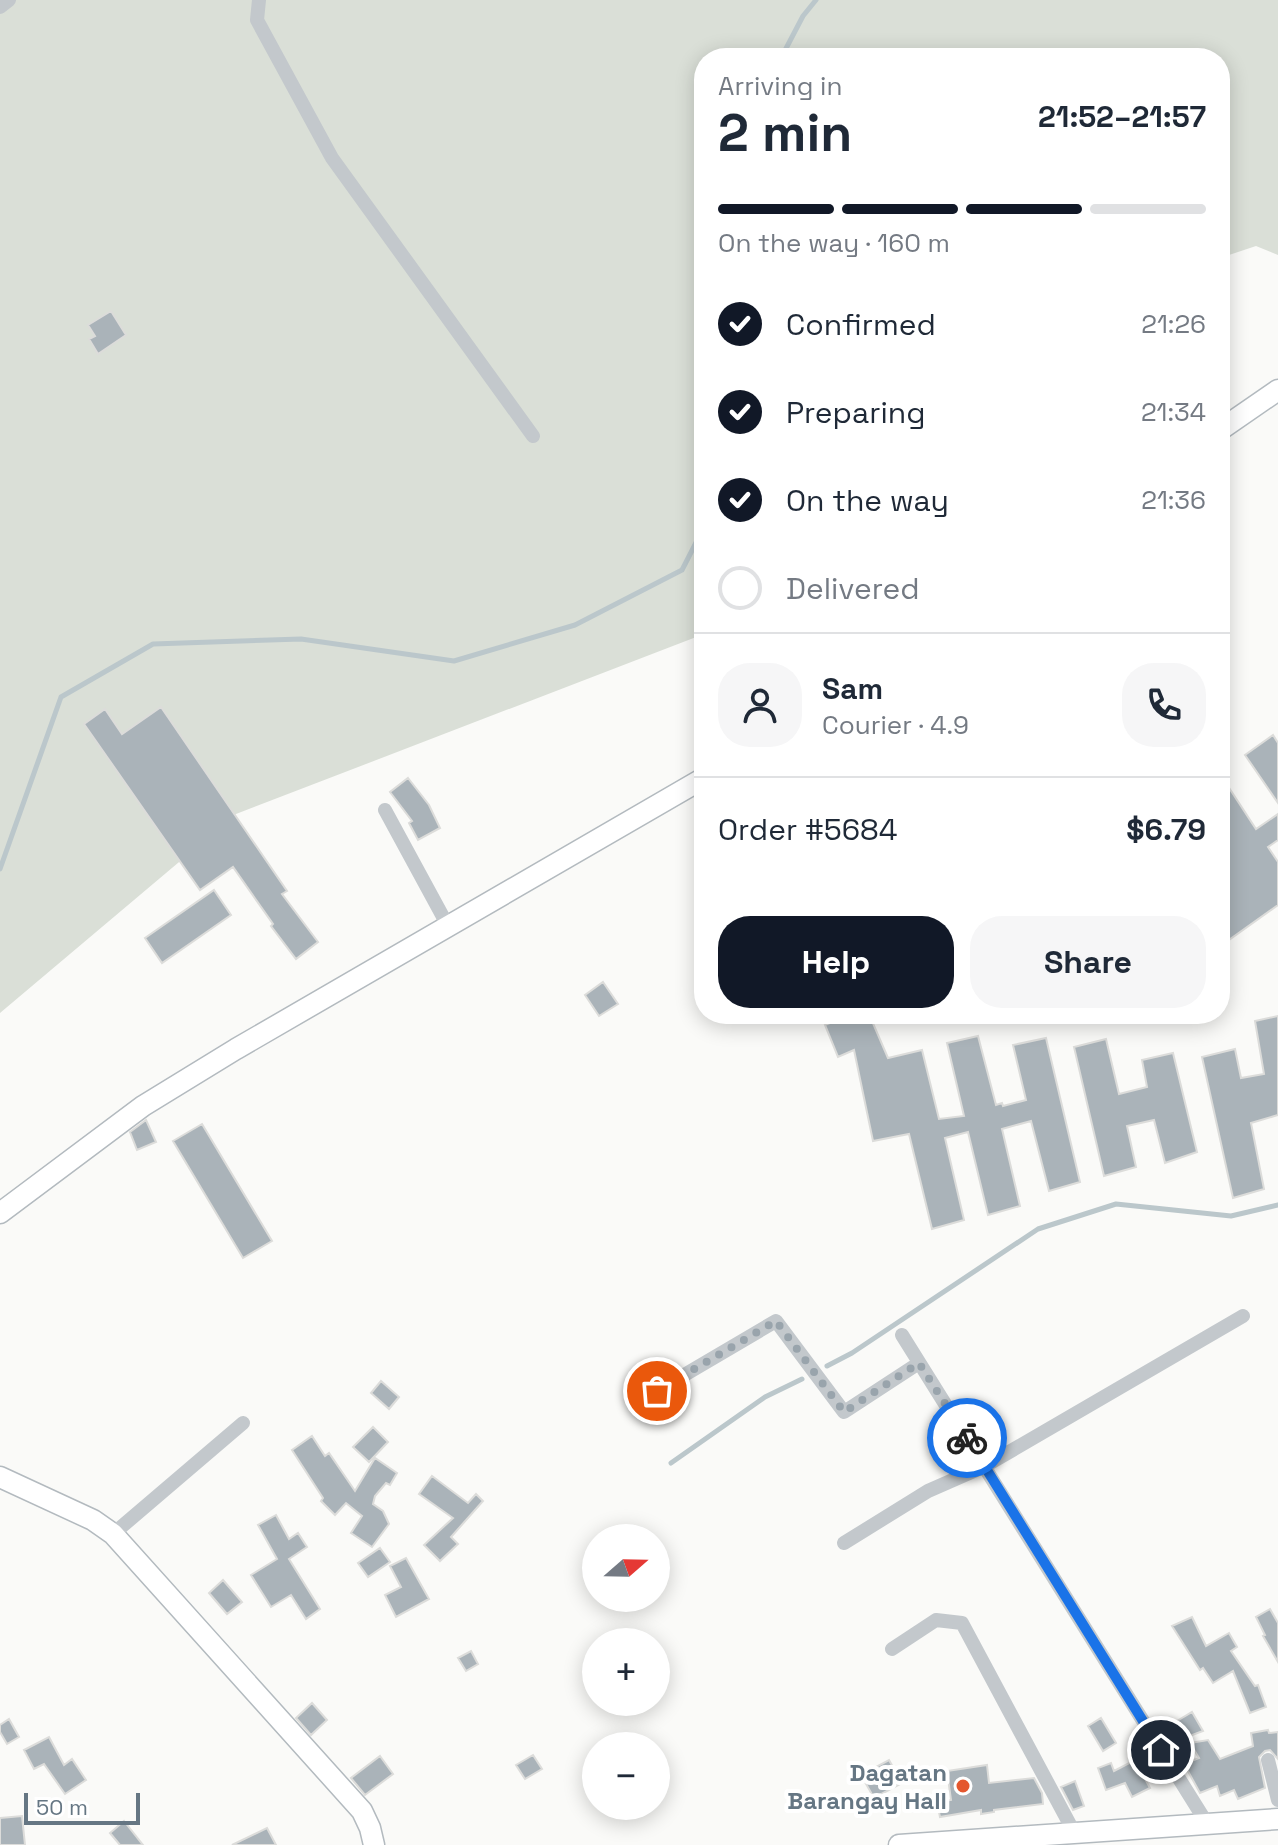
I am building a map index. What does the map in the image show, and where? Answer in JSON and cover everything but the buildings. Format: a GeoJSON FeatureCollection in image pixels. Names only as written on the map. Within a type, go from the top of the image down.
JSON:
{"type":"FeatureCollection","features":[{"type":"Feature","properties":{"kind":"street"},"geometry":{"type":"LineString","coordinates":[[0,7],[9,0]]}},
{"type":"Feature","properties":{"kind":"street"},"geometry":{"type":"LineString","coordinates":[[259,0],[257,20],[332,158],[533,436]]}},
{"type":"Feature","properties":{"kind":"street"},"geometry":{"type":"LineString","coordinates":[[1230,423],[1278,390]]}},
{"type":"Feature","properties":{"kind":"street"},"geometry":{"type":"LineString","coordinates":[[0,1213],[143,1106],[694,784]]}},
{"type":"Feature","properties":{"kind":"street"},"geometry":{"type":"LineString","coordinates":[[385,810],[448,926]]}},
{"type":"Feature","properties":{"kind":"street"},"geometry":{"type":"LineString","coordinates":[[844,1543],[928,1491],[985,1466],[1243,1316]]}},
{"type":"Feature","properties":{"kind":"street"},"geometry":{"type":"LineString","coordinates":[[657,1391],[776,1321],[844,1412],[919,1363]]}},
{"type":"Feature","properties":{"kind":"street"},"geometry":{"type":"LineString","coordinates":[[902,1335],[1208,1825]]}},
{"type":"Feature","properties":{"kind":"street"},"geometry":{"type":"LineString","coordinates":[[113,1534],[243,1423]]}},
{"type":"Feature","properties":{"kind":"street"},"geometry":{"type":"LineString","coordinates":[[0,1477],[93,1520],[113,1534],[362,1811],[374,1845]]}},
{"type":"Feature","properties":{"kind":"street"},"geometry":{"type":"LineString","coordinates":[[892,1649],[936,1620],[962,1623],[1075,1834]]}},
{"type":"Feature","properties":{"kind":"street"},"geometry":{"type":"LineString","coordinates":[[1268,1760],[1278,1800]]}},
{"type":"Feature","properties":{"kind":"street"},"geometry":{"type":"LineString","coordinates":[[899,1845],[1278,1819]]}},
{"type":"Feature","properties":{"kind":"shaded area"},"geometry":{"type":"Polygon","coordinates":[[[0,0],[1278,0],[1278,255],[1256,246],[1230,255],[1230,48],[694,48],[694,638],[236,814],[0,1013],[0,0]]]}},
{"type":"Feature","properties":{"kind":"waterway"},"geometry":{"type":"LineString","coordinates":[[786,48],[803,16],[816,0]]}},
{"type":"Feature","properties":{"kind":"waterway"},"geometry":{"type":"LineString","coordinates":[[0,869],[61,697],[153,644],[301,639],[454,661],[575,625],[682,570],[694,547]]}},
{"type":"Feature","properties":{"kind":"waterway"},"geometry":{"type":"LineString","coordinates":[[827,1366],[852,1353],[1038,1229],[1116,1204],[1231,1216],[1278,1205]]}},
{"type":"Feature","properties":{"kind":"waterway"},"geometry":{"type":"LineString","coordinates":[[671,1463],[765,1397],[802,1379]]}},
{"type":"Feature","properties":{"kind":"way so far"},"geometry":{"type":"LineString","coordinates":[[657,1391],[776,1321],[844,1412],[919,1363],[967,1438]]}},
{"type":"Feature","properties":{"kind":"place","name":"Dagatan Barangay Hall"},"geometry":{"type":"Point","coordinates":[963,1786]}},
{"type":"Feature","properties":{"kind":"route"},"geometry":{"type":"LineString","coordinates":[[967,1438],[1161,1750]]}}]}
